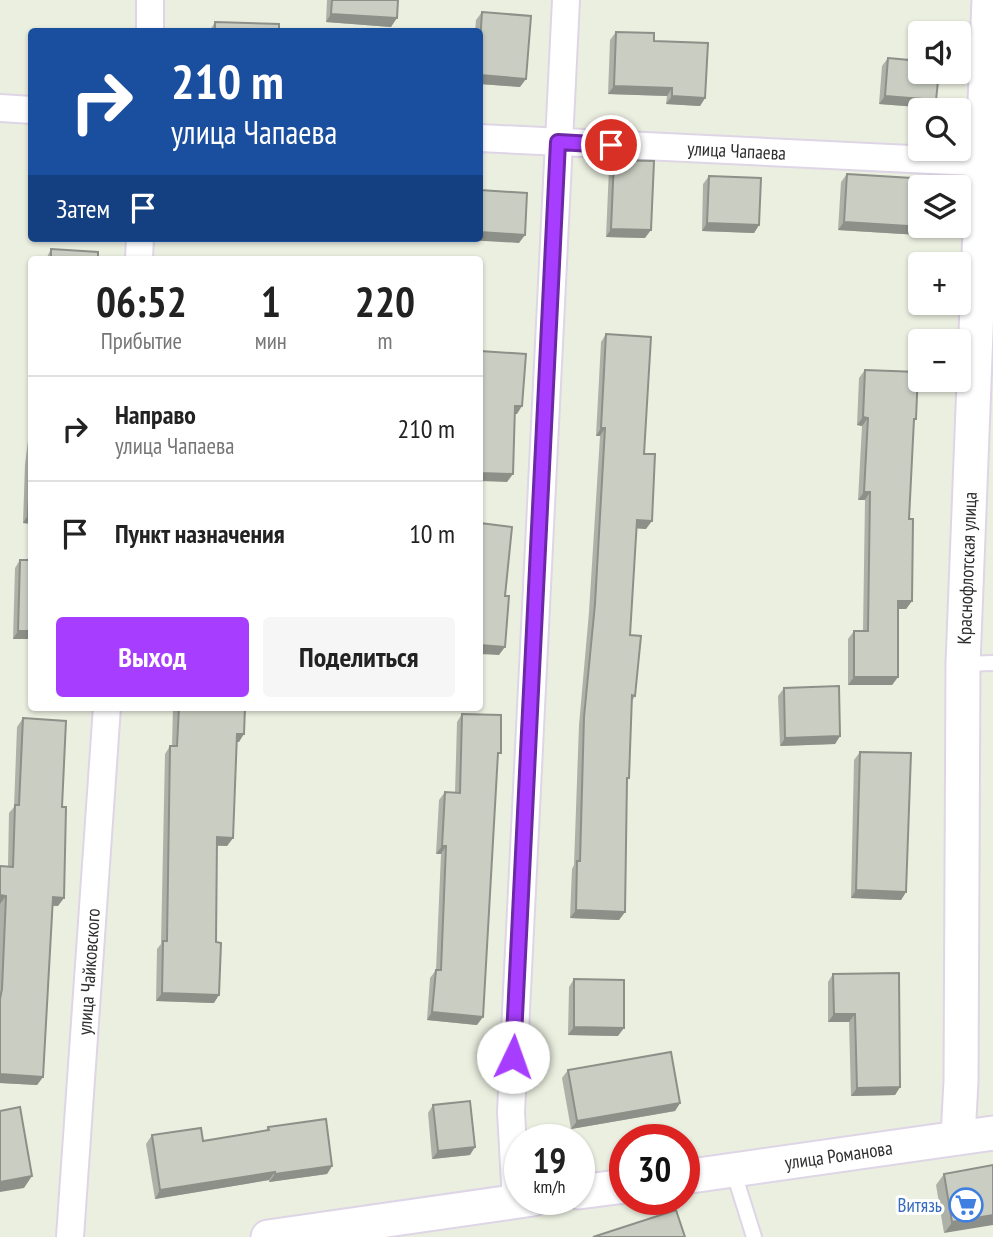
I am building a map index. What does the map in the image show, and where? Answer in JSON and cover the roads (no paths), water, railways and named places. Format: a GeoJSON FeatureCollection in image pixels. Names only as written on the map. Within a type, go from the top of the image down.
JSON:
{"type":"FeatureCollection","features":[{"type":"Feature","properties":{"kind":"street"},"geometry":{"type":"LineString","coordinates":[[150,0],[150,28]]}},
{"type":"Feature","properties":{"kind":"street"},"geometry":{"type":"LineString","coordinates":[[513,1124],[511,1112],[566,0]]}},
{"type":"Feature","properties":{"kind":"street","name":"Краснофлотская улица"},"geometry":{"type":"LineString","coordinates":[[958,1138],[978,663],[989,0]]}},
{"type":"Feature","properties":{"kind":"street"},"geometry":{"type":"LineString","coordinates":[[0,108],[28,110]]}},
{"type":"Feature","properties":{"kind":"street","name":"улица Чапаева"},"geometry":{"type":"LineString","coordinates":[[483,138],[987,163]]}},
{"type":"Feature","properties":{"kind":"street","name":"улица Чайковского"},"geometry":{"type":"LineString","coordinates":[[70,1237],[107,711]]}},
{"type":"Feature","properties":{"kind":"street","name":"улица Романова"},"geometry":{"type":"LineString","coordinates":[[700,1175],[993,1133]]}},
{"type":"Feature","properties":{"kind":"street"},"geometry":{"type":"LineString","coordinates":[[268,1237],[504,1203]]}},
{"type":"Feature","properties":{"kind":"lane"},"geometry":{"type":"LineString","coordinates":[[733,1170],[754,1237]]}},
{"type":"Feature","properties":{"kind":"place","name":"Витязь"},"geometry":{"type":"Point","coordinates":[966,1205]}}]}
